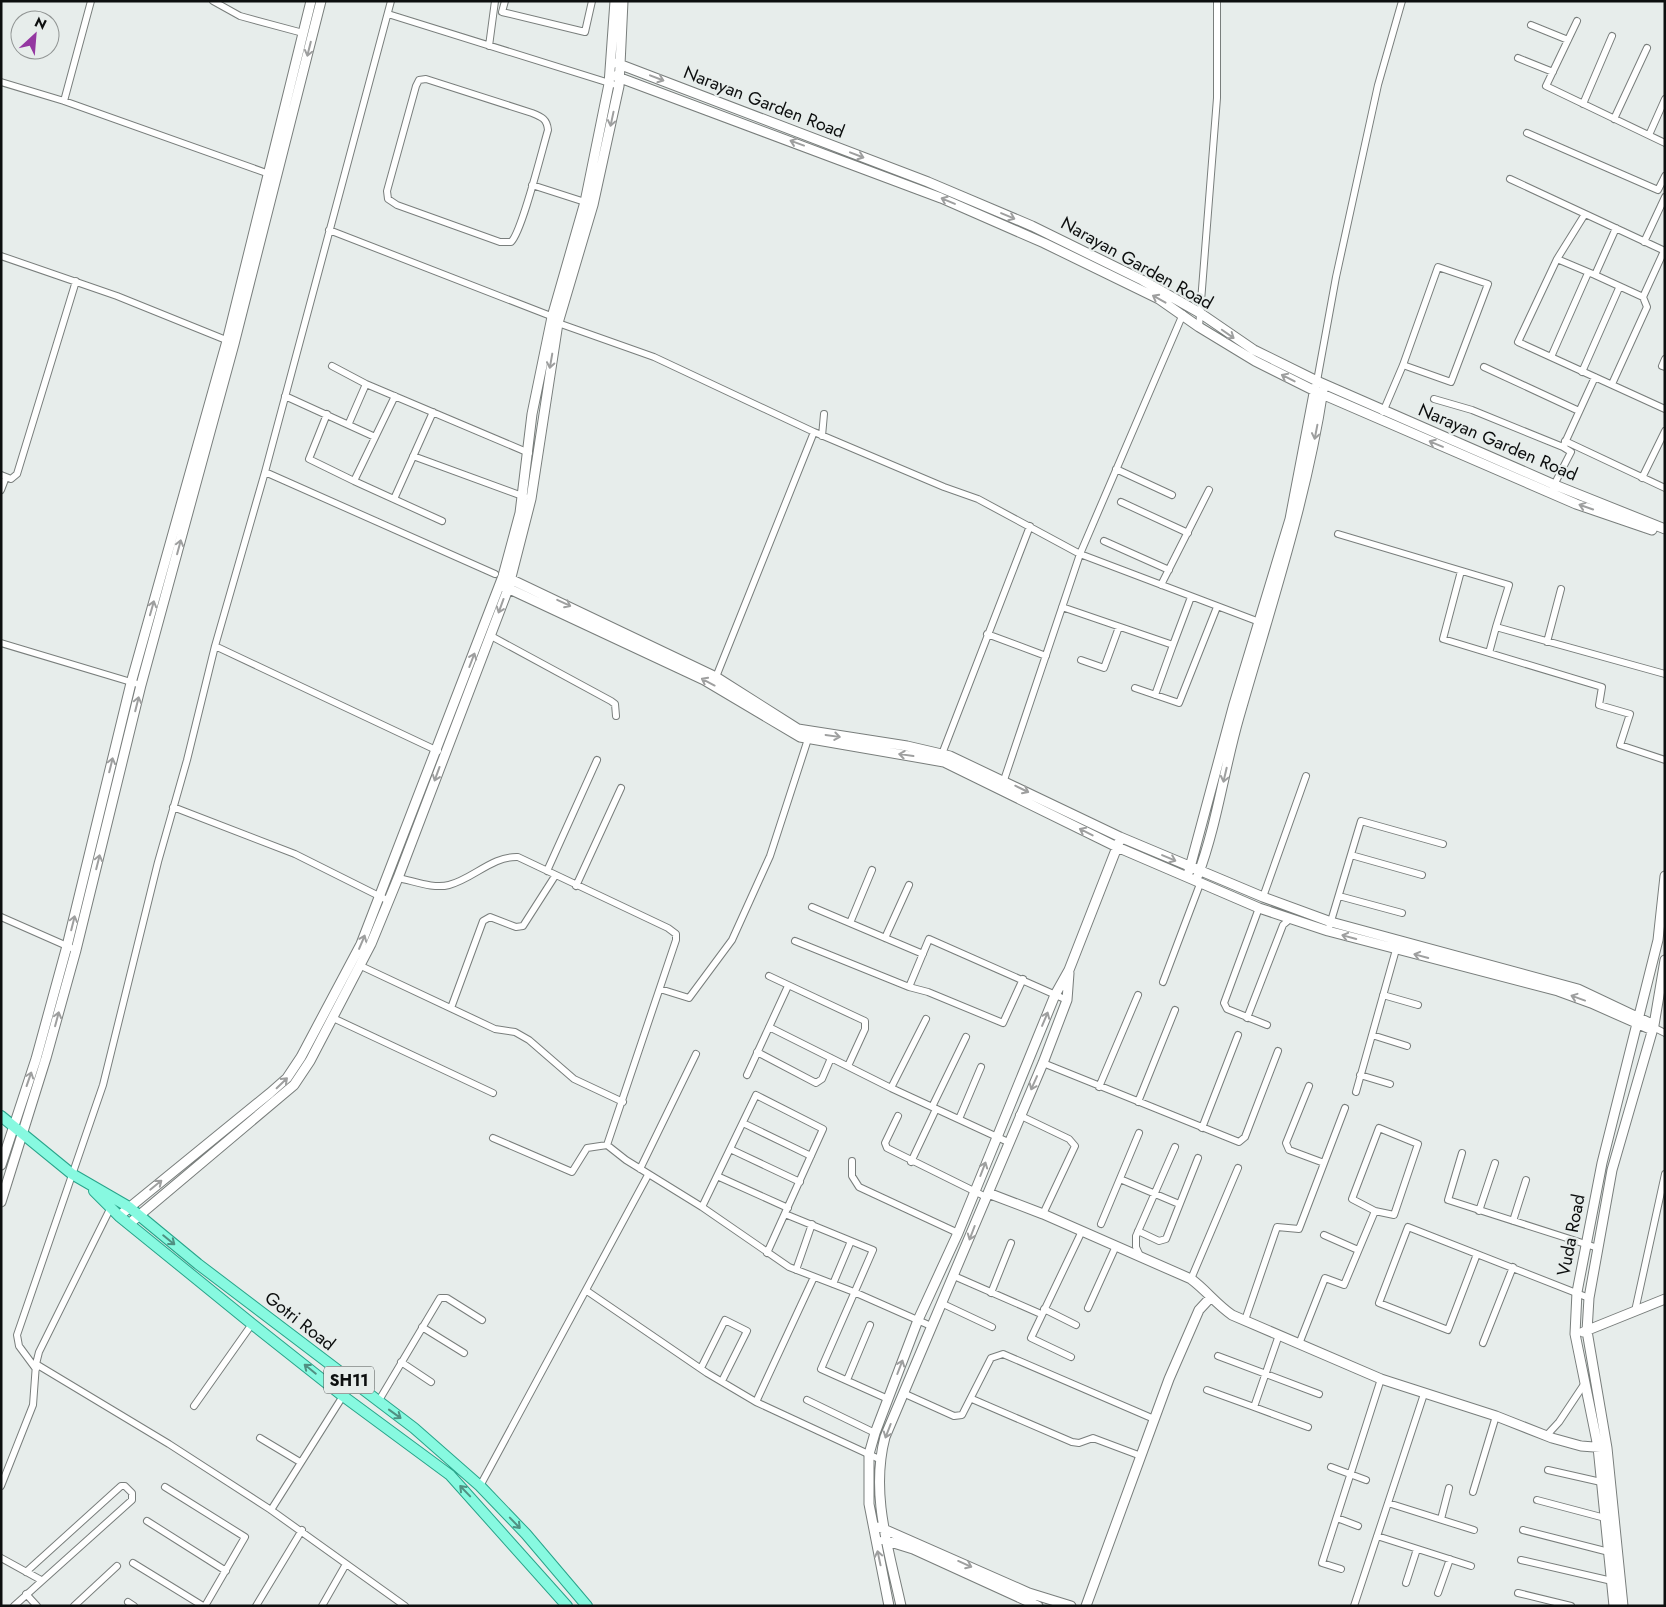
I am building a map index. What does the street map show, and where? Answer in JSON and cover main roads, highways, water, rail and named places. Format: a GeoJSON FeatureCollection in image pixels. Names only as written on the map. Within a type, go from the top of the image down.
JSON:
{"type":"FeatureCollection","features":[{"type":"Feature","properties":{"kind":"main road","name":"Gotri Road"},"geometry":{"type":"LineString","coordinates":[[1,1116],[72,1174],[129,1207],[198,1264],[414,1428],[480,1486],[526,1534],[586,1605]]}},
{"type":"Feature","properties":{"kind":"main road","name":"Gotri Road"},"geometry":{"type":"LineString","coordinates":[[86,1183],[110,1209],[252,1324],[343,1396],[450,1475],[567,1606]]}}]}
